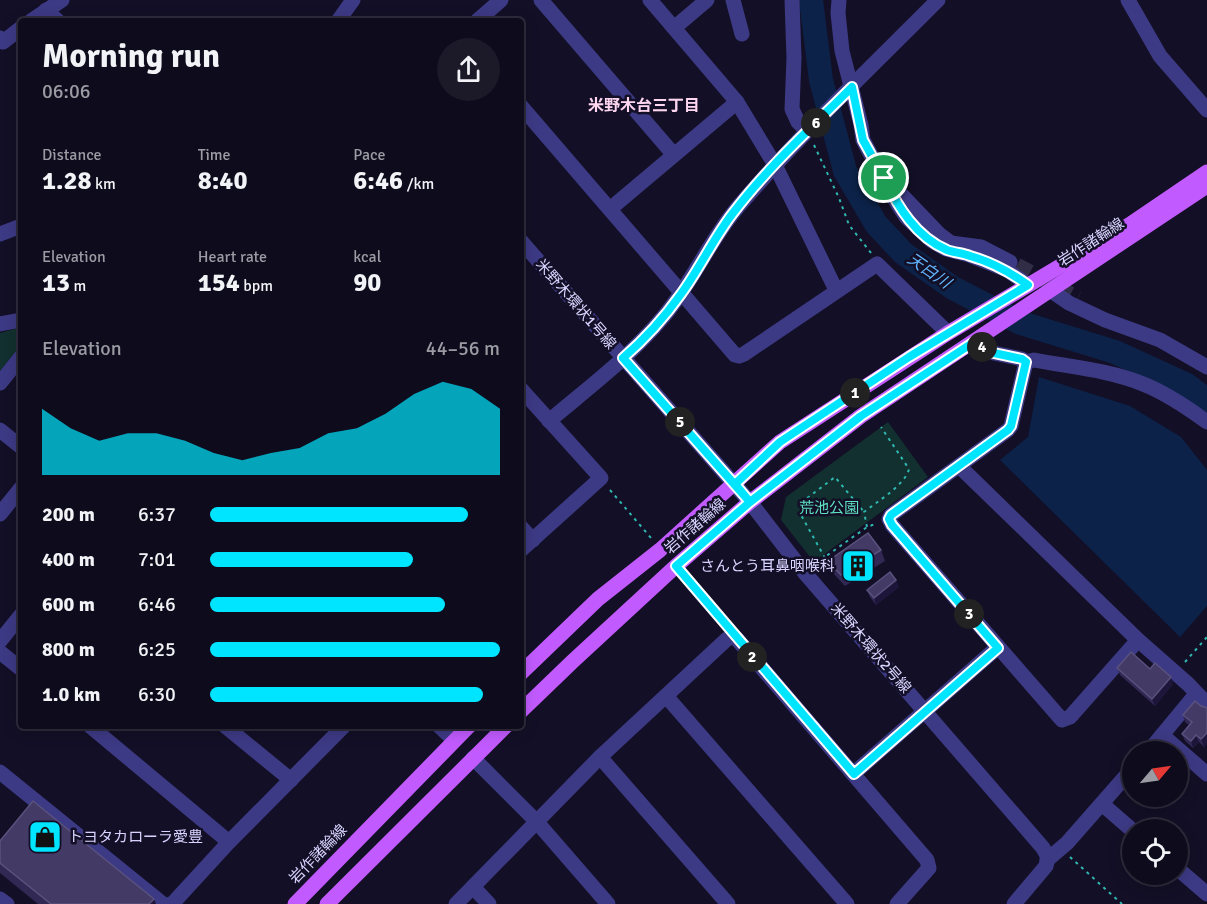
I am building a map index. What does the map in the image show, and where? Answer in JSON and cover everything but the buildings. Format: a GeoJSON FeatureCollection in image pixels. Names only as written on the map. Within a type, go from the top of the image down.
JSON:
{"type":"FeatureCollection","features":[{"type":"Feature","properties":{"kind":"main road","name":"岩作諸輪線"},"geometry":{"type":"LineString","coordinates":[[524,670],[598,599],[660,550],[780,442],[948,333],[1129,225],[1207,172]]}},
{"type":"Feature","properties":{"kind":"main road","name":"岩作諸輪線"},"geometry":{"type":"LineString","coordinates":[[524,708],[676,566],[750,502],[861,416],[1207,186]]}},
{"type":"Feature","properties":{"kind":"main road","name":"岩作諸輪線"},"geometry":{"type":"LineString","coordinates":[[295,904],[466,729]]}},
{"type":"Feature","properties":{"kind":"main road"},"geometry":{"type":"LineString","coordinates":[[327,904],[503,729]]}},
{"type":"Feature","properties":{"kind":"street"},"geometry":{"type":"LineString","coordinates":[[35,18],[62,0]]}},
{"type":"Feature","properties":{"kind":"street"},"geometry":{"type":"LineString","coordinates":[[340,18],[353,0]]}},
{"type":"Feature","properties":{"kind":"street"},"geometry":{"type":"LineString","coordinates":[[480,18],[501,0]]}},
{"type":"Feature","properties":{"kind":"street"},"geometry":{"type":"LineString","coordinates":[[541,0],[674,155]]}},
{"type":"Feature","properties":{"kind":"street"},"geometry":{"type":"LineString","coordinates":[[650,0],[737,102],[775,165],[836,291]]}},
{"type":"Feature","properties":{"kind":"street"},"geometry":{"type":"LineString","coordinates":[[674,28],[707,0]]}},
{"type":"Feature","properties":{"kind":"street"},"geometry":{"type":"LineString","coordinates":[[733,0],[742,34]]}},
{"type":"Feature","properties":{"kind":"street"},"geometry":{"type":"LineString","coordinates":[[792,0],[794,58],[792,110],[798,122],[810,129]]}},
{"type":"Feature","properties":{"kind":"street"},"geometry":{"type":"LineString","coordinates":[[839,0],[842,51],[863,140],[894,200],[906,217],[932,241],[946,249],[969,255],[1007,270],[1025,287]]}},
{"type":"Feature","properties":{"kind":"street"},"geometry":{"type":"LineString","coordinates":[[549,421],[642,341],[682,293],[720,230],[742,201],[938,0]]}},
{"type":"Feature","properties":{"kind":"street"},"geometry":{"type":"LineString","coordinates":[[1128,0],[1160,56],[1207,110]]}},
{"type":"Feature","properties":{"kind":"street"},"geometry":{"type":"LineString","coordinates":[[46,10],[55,18]]}},
{"type":"Feature","properties":{"kind":"street"},"geometry":{"type":"LineString","coordinates":[[0,38],[3,42],[18,30]]}},
{"type":"Feature","properties":{"kind":"street"},"geometry":{"type":"LineString","coordinates":[[610,209],[737,102]]}},
{"type":"Feature","properties":{"kind":"street"},"geometry":{"type":"LineString","coordinates":[[524,110],[735,355],[739,356],[877,264],[948,333]]}},
{"type":"Feature","properties":{"kind":"street"},"geometry":{"type":"LineString","coordinates":[[884,178],[939,234],[951,243],[981,247],[1017,265]]}},
{"type":"Feature","properties":{"kind":"street"},"geometry":{"type":"LineString","coordinates":[[0,234],[18,227]]}},
{"type":"Feature","properties":{"kind":"street","name":"米野木環状1号線"},"geometry":{"type":"LineString","coordinates":[[524,245],[750,502]]}},
{"type":"Feature","properties":{"kind":"street"},"geometry":{"type":"LineString","coordinates":[[1050,290],[1069,303],[1105,320],[1160,340],[1207,367]]}},
{"type":"Feature","properties":{"kind":"street"},"geometry":{"type":"LineString","coordinates":[[1078,298],[1123,320],[1150,330],[1160,340]]}},
{"type":"Feature","properties":{"kind":"street"},"geometry":{"type":"LineString","coordinates":[[0,324],[18,321]]}},
{"type":"Feature","properties":{"kind":"street"},"geometry":{"type":"LineString","coordinates":[[974,342],[989,352],[1022,359],[1026,362],[1034,360],[1124,378],[1161,393],[1207,422]]}},
{"type":"Feature","properties":{"kind":"street"},"geometry":{"type":"LineString","coordinates":[[0,383],[18,361]]}},
{"type":"Feature","properties":{"kind":"street"},"geometry":{"type":"LineString","coordinates":[[1026,362],[1011,426],[891,515],[889,519],[1062,720],[1070,717],[1138,640]]}},
{"type":"Feature","properties":{"kind":"street"},"geometry":{"type":"LineString","coordinates":[[524,393],[601,478],[524,547]]}},
{"type":"Feature","properties":{"kind":"street"},"geometry":{"type":"LineString","coordinates":[[0,430],[18,445]]}},
{"type":"Feature","properties":{"kind":"street"},"geometry":{"type":"LineString","coordinates":[[959,466],[1202,699],[1157,741]]}},
{"type":"Feature","properties":{"kind":"street"},"geometry":{"type":"LineString","coordinates":[[0,513],[18,492]]}},
{"type":"Feature","properties":{"kind":"street","name":"米野木環状2号線"},"geometry":{"type":"LineString","coordinates":[[750,502],[804,572],[1043,848],[1047,853],[1047,860]]}},
{"type":"Feature","properties":{"kind":"street"},"geometry":{"type":"LineString","coordinates":[[524,531],[532,540]]}},
{"type":"Feature","properties":{"kind":"street"},"geometry":{"type":"LineString","coordinates":[[0,641],[18,619]]}},
{"type":"Feature","properties":{"kind":"street"},"geometry":{"type":"LineString","coordinates":[[456,904],[600,757],[727,639],[732,637],[927,860],[929,868],[897,904]]}},
{"type":"Feature","properties":{"kind":"street"},"geometry":{"type":"LineString","coordinates":[[854,774],[998,648]]}},
{"type":"Feature","properties":{"kind":"street"},"geometry":{"type":"LineString","coordinates":[[0,652],[18,667]]}},
{"type":"Feature","properties":{"kind":"street"},"geometry":{"type":"LineString","coordinates":[[666,696],[847,904]]}},
{"type":"Feature","properties":{"kind":"street"},"geometry":{"type":"LineString","coordinates":[[94,729],[229,842]]}},
{"type":"Feature","properties":{"kind":"street"},"geometry":{"type":"LineString","coordinates":[[229,729],[291,780]]}},
{"type":"Feature","properties":{"kind":"street"},"geometry":{"type":"LineString","coordinates":[[170,904],[341,729]]}},
{"type":"Feature","properties":{"kind":"street"},"geometry":{"type":"LineString","coordinates":[[442,729],[454,740]]}},
{"type":"Feature","properties":{"kind":"street"},"geometry":{"type":"LineString","coordinates":[[1162,735],[1207,774]]}},
{"type":"Feature","properties":{"kind":"street"},"geometry":{"type":"LineString","coordinates":[[600,757],[728,904]]}},
{"type":"Feature","properties":{"kind":"street"},"geometry":{"type":"LineString","coordinates":[[473,759],[536,821],[608,904]]}},
{"type":"Feature","properties":{"kind":"street"},"geometry":{"type":"LineString","coordinates":[[0,772],[163,904]]}},
{"type":"Feature","properties":{"kind":"street"},"geometry":{"type":"LineString","coordinates":[[1014,904],[1046,866],[1047,860],[1061,849],[1122,781]]}},
{"type":"Feature","properties":{"kind":"street"},"geometry":{"type":"LineString","coordinates":[[1102,804],[1122,821]]}},
{"type":"Feature","properties":{"kind":"street"},"geometry":{"type":"LineString","coordinates":[[1188,877],[1207,894]]}},
{"type":"Feature","properties":{"kind":"street"},"geometry":{"type":"LineString","coordinates":[[473,887],[489,904]]}},
{"type":"Feature","properties":{"kind":"path"},"geometry":{"type":"LineString","coordinates":[[810,129],[840,198],[849,225],[880,262],[881,267]]}},
{"type":"Feature","properties":{"kind":"path"},"geometry":{"type":"LineString","coordinates":[[864,512],[888,492],[901,485],[909,469],[882,427]]}},
{"type":"Feature","properties":{"kind":"path"},"geometry":{"type":"LineString","coordinates":[[825,558],[801,515],[806,499],[835,477],[864,512],[867,527]]}},
{"type":"Feature","properties":{"kind":"path"},"geometry":{"type":"LineString","coordinates":[[601,478],[660,550]]}},
{"type":"Feature","properties":{"kind":"path"},"geometry":{"type":"LineString","coordinates":[[804,572],[867,527],[889,519]]}},
{"type":"Feature","properties":{"kind":"path"},"geometry":{"type":"LineString","coordinates":[[676,566],[736,639]]}},
{"type":"Feature","properties":{"kind":"path"},"geometry":{"type":"LineString","coordinates":[[1175,674],[1207,637]]}},
{"type":"Feature","properties":{"kind":"path"},"geometry":{"type":"LineString","coordinates":[[1061,849],[1122,904]]}},
{"type":"Feature","properties":{"kind":"green space"},"geometry":{"type":"Polygon","coordinates":[[[18,328],[18,350],[0,371],[0,333],[18,328]]]}},
{"type":"Feature","properties":{"kind":"green space","name":"荒池公園"},"geometry":{"type":"Polygon","coordinates":[[[888,422],[928,477],[814,562],[781,520],[786,497],[888,422]]]}},
{"type":"Feature","properties":{"kind":"water"},"geometry":{"type":"Polygon","coordinates":[[[1039,377],[1130,406],[1181,437],[1207,470],[1207,606],[1180,637],[1000,460],[1028,437],[1039,377]]]}},
{"type":"Feature","properties":{"kind":"waterway","name":"天白川"},"geometry":{"type":"LineString","coordinates":[[811,0],[821,80],[845,171],[876,224],[903,253],[953,288],[1021,323],[1115,352],[1187,385],[1207,400]]}},
{"type":"Feature","properties":{"kind":"tunnel"},"geometry":{"type":"LineString","coordinates":[[1017,265],[1078,298]]}},
{"type":"Feature","properties":{"kind":"place","name":"さんとう耳鼻咽喉科"},"geometry":{"type":"Point","coordinates":[858,566]}},
{"type":"Feature","properties":{"kind":"place","name":"トヨタカローラ愛豊"},"geometry":{"type":"Point","coordinates":[45,837]}},
{"type":"Feature","properties":{"kind":"district","name":"米野木台三丁目"},"geometry":{"type":"Point","coordinates":[644,106]}},
{"type":"Feature","properties":{"kind":"route"},"geometry":{"type":"LineString","coordinates":[[884,178],[863,140],[852,87],[807,131],[742,201],[720,230],[682,293],[642,341],[623,358],[750,502],[861,416],[974,342],[989,352],[1022,359],[1026,362],[1011,426],[1008,430],[891,515],[889,519],[998,648],[854,774],[736,639],[676,566],[750,502],[735,484],[780,442],[909,357],[1028,285],[1007,270],[969,255],[946,249],[932,241],[906,217],[894,200],[884,178]]}}]}
